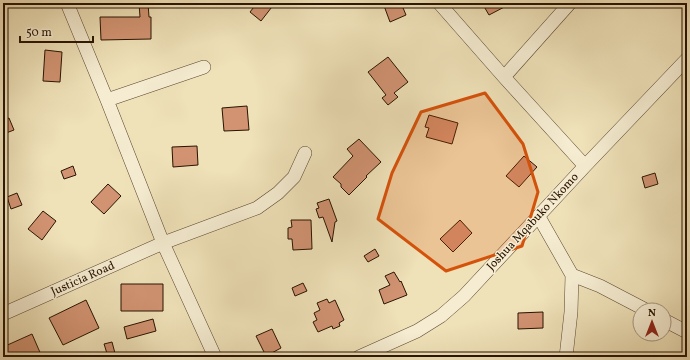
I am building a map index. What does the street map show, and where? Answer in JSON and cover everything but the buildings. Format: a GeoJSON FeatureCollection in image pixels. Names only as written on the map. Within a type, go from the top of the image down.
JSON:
{"type":"FeatureCollection","features":[{"type":"Feature","properties":{"kind":"street"},"geometry":{"type":"LineString","coordinates":[[67,3],[108,100],[163,243],[215,357]]}},
{"type":"Feature","properties":{"kind":"street"},"geometry":{"type":"LineString","coordinates":[[439,3],[504,78],[585,166]]}},
{"type":"Feature","properties":{"kind":"street"},"geometry":{"type":"LineString","coordinates":[[504,78],[570,3]]}},
{"type":"Feature","properties":{"kind":"street","name":"Joshua Mqabuko Nkomo"},"geometry":{"type":"LineString","coordinates":[[359,357],[417,332],[441,316],[464,296],[687,59]]}},
{"type":"Feature","properties":{"kind":"street"},"geometry":{"type":"LineString","coordinates":[[108,100],[204,67]]}},
{"type":"Feature","properties":{"kind":"street","name":"Justicia Road"},"geometry":{"type":"LineString","coordinates":[[3,314],[163,243],[257,208],[278,192],[294,177],[305,153]]}},
{"type":"Feature","properties":{"kind":"street"},"geometry":{"type":"LineString","coordinates":[[539,217],[572,275],[571,312],[566,357]]}},
{"type":"Feature","properties":{"kind":"street"},"geometry":{"type":"LineString","coordinates":[[572,275],[600,286],[632,303]]}},
{"type":"Feature","properties":{"kind":"street"},"geometry":{"type":"LineString","coordinates":[[672,324],[687,332]]}},
{"type":"Feature","properties":{"kind":"highlighted area"},"geometry":{"type":"Polygon","coordinates":[[[485,93],[523,144],[538,192],[522,246],[446,271],[378,219],[392,173],[421,112],[485,93]]]}}]}
